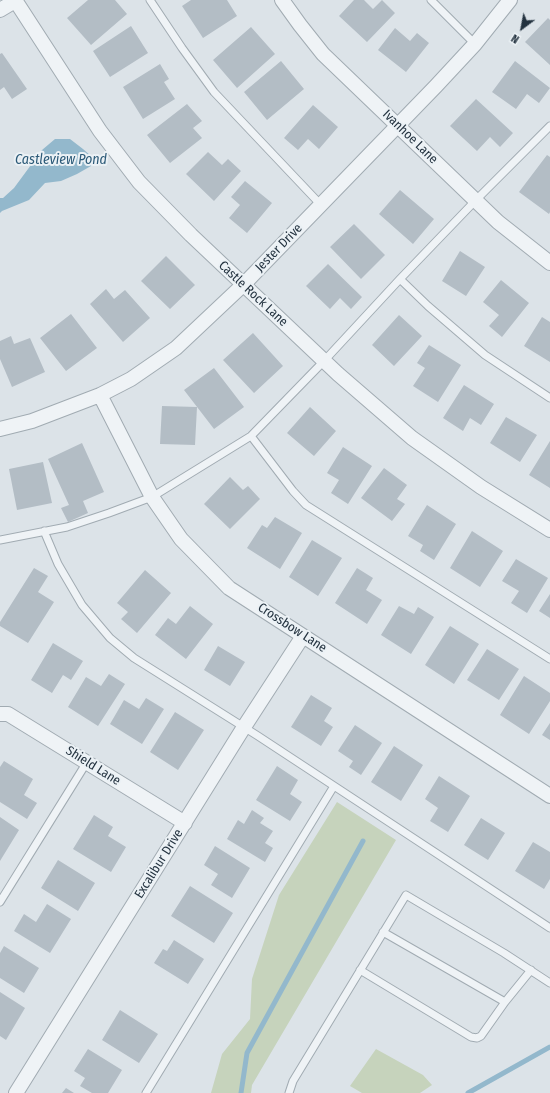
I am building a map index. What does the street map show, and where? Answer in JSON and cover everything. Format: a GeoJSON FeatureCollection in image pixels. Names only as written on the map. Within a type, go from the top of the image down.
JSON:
{"type":"FeatureCollection","features":[{"type":"Feature","properties":{"kind":"street"},"geometry":{"type":"LineString","coordinates":[[0,10],[15,0]]}},
{"type":"Feature","properties":{"kind":"street","name":"Castle Rock Lane"},"geometry":{"type":"LineString","coordinates":[[15,0],[100,132],[139,182],[191,235],[324,361],[412,438],[481,486],[550,530]]}},
{"type":"Feature","properties":{"kind":"street","name":"Ivanhoe Lane"},"geometry":{"type":"LineString","coordinates":[[282,0],[323,54],[498,222],[550,262]]}},
{"type":"Feature","properties":{"kind":"street","name":"Jester Drive"},"geometry":{"type":"LineString","coordinates":[[0,429],[32,421],[100,395],[131,379],[176,348],[244,284],[398,126],[475,44],[510,0]]}},
{"type":"Feature","properties":{"kind":"street","name":"Crossbow Lane"},"geometry":{"type":"LineString","coordinates":[[100,395],[152,497],[181,539],[229,588],[550,796]]}},
{"type":"Feature","properties":{"kind":"street","name":"Excalibur Drive"},"geometry":{"type":"LineString","coordinates":[[16,1093],[244,727],[303,636]]}},
{"type":"Feature","properties":{"kind":"street","name":"Shield Lane"},"geometry":{"type":"LineString","coordinates":[[0,714],[8,714],[185,823]]}},
{"type":"Feature","properties":{"kind":"lane"},"geometry":{"type":"LineString","coordinates":[[150,0],[214,92],[321,204]]}},
{"type":"Feature","properties":{"kind":"lane"},"geometry":{"type":"LineString","coordinates":[[431,0],[475,44]]}},
{"type":"Feature","properties":{"kind":"lane"},"geometry":{"type":"LineString","coordinates":[[0,540],[67,527],[152,497],[250,436],[324,361],[476,200],[550,126]]}},
{"type":"Feature","properties":{"kind":"lane"},"geometry":{"type":"LineString","coordinates":[[400,279],[428,306],[485,355],[550,398]]}},
{"type":"Feature","properties":{"kind":"lane"},"geometry":{"type":"LineString","coordinates":[[250,436],[293,491],[306,505],[550,659]]}},
{"type":"Feature","properties":{"kind":"lane"},"geometry":{"type":"LineString","coordinates":[[44,531],[58,564],[82,605],[110,638],[134,658],[244,727],[550,928]]}},
{"type":"Feature","properties":{"kind":"lane"},"geometry":{"type":"LineString","coordinates":[[0,902],[87,762]]}},
{"type":"Feature","properties":{"kind":"lane"},"geometry":{"type":"LineString","coordinates":[[146,1093],[334,786]]}},
{"type":"Feature","properties":{"kind":"lane"},"geometry":{"type":"LineString","coordinates":[[289,1093],[293,1081],[406,895],[550,983]]}},
{"type":"Feature","properties":{"kind":"lane"},"geometry":{"type":"LineString","coordinates":[[384,932],[505,1002]]}},
{"type":"Feature","properties":{"kind":"lane"},"geometry":{"type":"LineString","coordinates":[[360,970],[471,1037],[477,1038],[482,1036],[505,1002],[531,970]]}},
{"type":"Feature","properties":{"kind":"green space"},"geometry":{"type":"Polygon","coordinates":[[[337,802],[396,840],[252,1085],[251,1093],[211,1093],[222,1054],[250,1019],[252,979],[279,895],[337,802]]]}},
{"type":"Feature","properties":{"kind":"green space"},"geometry":{"type":"Polygon","coordinates":[[[376,1049],[423,1075],[432,1085],[420,1093],[362,1093],[350,1086],[376,1049]]]}},
{"type":"Feature","properties":{"kind":"water","name":"Castleview Pond"},"geometry":{"type":"Polygon","coordinates":[[[55,139],[70,139],[91,156],[91,166],[61,181],[45,183],[29,200],[0,213],[0,198],[3,198],[14,188],[42,150],[55,139]]]}},
{"type":"Feature","properties":{"kind":"building"},"geometry":{"type":"Polygon","coordinates":[[[88,0],[115,0],[127,14],[91,45],[67,18],[88,0]]]}},
{"type":"Feature","properties":{"kind":"building"},"geometry":{"type":"Polygon","coordinates":[[[191,0],[227,0],[237,16],[203,38],[182,6],[191,0]]]}},
{"type":"Feature","properties":{"kind":"building"},"geometry":{"type":"Polygon","coordinates":[[[354,0],[364,0],[373,9],[382,0],[395,13],[367,42],[339,16],[354,0]]]}},
{"type":"Feature","properties":{"kind":"building"},"geometry":{"type":"Polygon","coordinates":[[[548,18],[550,20],[550,65],[525,42],[548,18]]]}},
{"type":"Feature","properties":{"kind":"building"},"geometry":{"type":"Polygon","coordinates":[[[131,26],[148,53],[110,77],[93,51],[131,26]]]}},
{"type":"Feature","properties":{"kind":"building"},"geometry":{"type":"Polygon","coordinates":[[[251,27],[275,54],[237,88],[213,60],[251,27]]]}},
{"type":"Feature","properties":{"kind":"building"},"geometry":{"type":"Polygon","coordinates":[[[395,28],[410,41],[417,33],[429,43],[406,72],[378,50],[395,28]]]}},
{"type":"Feature","properties":{"kind":"building"},"geometry":{"type":"Polygon","coordinates":[[[2,53],[27,89],[12,99],[4,87],[0,90],[0,54],[2,53]]]}},
{"type":"Feature","properties":{"kind":"building"},"geometry":{"type":"Polygon","coordinates":[[[281,61],[304,89],[267,120],[244,92],[281,61]]]}},
{"type":"Feature","properties":{"kind":"building"},"geometry":{"type":"Polygon","coordinates":[[[515,61],[550,88],[539,103],[527,94],[516,109],[492,92],[515,61]]]}},
{"type":"Feature","properties":{"kind":"building"},"geometry":{"type":"Polygon","coordinates":[[[160,64],[169,79],[164,82],[175,99],[143,119],[123,87],[160,64]]]}},
{"type":"Feature","properties":{"kind":"building"},"geometry":{"type":"Polygon","coordinates":[[[476,99],[513,133],[500,147],[490,137],[477,151],[450,126],[476,99]]]}},
{"type":"Feature","properties":{"kind":"building"},"geometry":{"type":"Polygon","coordinates":[[[187,104],[202,121],[193,128],[202,138],[170,163],[147,135],[187,104]]]}},
{"type":"Feature","properties":{"kind":"building"},"geometry":{"type":"Polygon","coordinates":[[[313,105],[338,127],[319,149],[308,139],[298,150],[284,138],[313,105]]]}},
{"type":"Feature","properties":{"kind":"building"},"geometry":{"type":"Polygon","coordinates":[[[208,152],[222,165],[228,159],[241,171],[214,201],[186,174],[208,152]]]}},
{"type":"Feature","properties":{"kind":"building"},"geometry":{"type":"Polygon","coordinates":[[[547,155],[550,157],[549,214],[519,192],[547,155]]]}},
{"type":"Feature","properties":{"kind":"building"},"geometry":{"type":"Polygon","coordinates":[[[245,181],[272,203],[247,233],[229,218],[240,205],[231,197],[245,181]]]}},
{"type":"Feature","properties":{"kind":"building"},"geometry":{"type":"Polygon","coordinates":[[[400,190],[434,219],[413,244],[379,214],[400,190]]]}},
{"type":"Feature","properties":{"kind":"building"},"geometry":{"type":"Polygon","coordinates":[[[354,224],[385,255],[361,279],[330,247],[354,224]]]}},
{"type":"Feature","properties":{"kind":"building"},"geometry":{"type":"Polygon","coordinates":[[[460,251],[485,267],[466,296],[442,281],[460,251]]]}},
{"type":"Feature","properties":{"kind":"building"},"geometry":{"type":"Polygon","coordinates":[[[166,256],[195,285],[170,309],[141,281],[166,256]]]}},
{"type":"Feature","properties":{"kind":"building"},"geometry":{"type":"Polygon","coordinates":[[[328,264],[362,297],[351,309],[340,298],[330,309],[306,286],[328,264]]]}},
{"type":"Feature","properties":{"kind":"building"},"geometry":{"type":"Polygon","coordinates":[[[501,280],[529,303],[502,337],[489,326],[499,315],[483,302],[501,280]]]}},
{"type":"Feature","properties":{"kind":"building"},"geometry":{"type":"Polygon","coordinates":[[[106,289],[114,299],[125,290],[150,318],[123,342],[90,304],[106,289]]]}},
{"type":"Feature","properties":{"kind":"building"},"geometry":{"type":"Polygon","coordinates":[[[71,314],[97,348],[66,371],[40,338],[71,314]]]}},
{"type":"Feature","properties":{"kind":"building"},"geometry":{"type":"Polygon","coordinates":[[[399,315],[422,336],[394,366],[372,345],[399,315]]]}},
{"type":"Feature","properties":{"kind":"building"},"geometry":{"type":"Polygon","coordinates":[[[542,317],[550,322],[550,362],[524,346],[542,317]]]}},
{"type":"Feature","properties":{"kind":"building"},"geometry":{"type":"Polygon","coordinates":[[[253,333],[283,366],[254,393],[223,360],[253,333]]]}},
{"type":"Feature","properties":{"kind":"building"},"geometry":{"type":"Polygon","coordinates":[[[11,336],[14,344],[30,338],[45,372],[12,387],[0,359],[0,341],[11,336]]]}},
{"type":"Feature","properties":{"kind":"building"},"geometry":{"type":"Polygon","coordinates":[[[429,345],[461,365],[438,402],[413,386],[425,368],[417,363],[429,345]]]}},
{"type":"Feature","properties":{"kind":"building"},"geometry":{"type":"Polygon","coordinates":[[[214,368],[244,407],[214,429],[184,390],[214,368]]]}},
{"type":"Feature","properties":{"kind":"building"},"geometry":{"type":"Polygon","coordinates":[[[464,385],[494,404],[481,425],[470,418],[463,431],[443,418],[464,385]]]}},
{"type":"Feature","properties":{"kind":"building"},"geometry":{"type":"Polygon","coordinates":[[[162,406],[197,407],[195,445],[160,444],[162,406]]]}},
{"type":"Feature","properties":{"kind":"building"},"geometry":{"type":"Polygon","coordinates":[[[310,407],[336,431],[314,456],[287,433],[310,407]]]}},
{"type":"Feature","properties":{"kind":"building"},"geometry":{"type":"Polygon","coordinates":[[[506,417],[537,435],[520,462],[490,443],[506,417]]]}},
{"type":"Feature","properties":{"kind":"building"},"geometry":{"type":"Polygon","coordinates":[[[550,441],[550,488],[529,475],[550,441]]]}},
{"type":"Feature","properties":{"kind":"building"},"geometry":{"type":"Polygon","coordinates":[[[82,443],[104,492],[83,501],[88,513],[68,522],[61,508],[69,505],[48,459],[82,443]]]}},
{"type":"Feature","properties":{"kind":"building"},"geometry":{"type":"Polygon","coordinates":[[[343,447],[372,466],[348,504],[331,493],[339,480],[327,473],[343,447]]]}},
{"type":"Feature","properties":{"kind":"building"},"geometry":{"type":"Polygon","coordinates":[[[43,462],[52,503],[17,510],[9,469],[43,462]]]}},
{"type":"Feature","properties":{"kind":"building"},"geometry":{"type":"Polygon","coordinates":[[[384,468],[407,485],[397,499],[405,504],[392,521],[361,498],[384,468]]]}},
{"type":"Feature","properties":{"kind":"building"},"geometry":{"type":"Polygon","coordinates":[[[230,477],[243,490],[248,486],[260,499],[230,529],[204,504],[230,477]]]}},
{"type":"Feature","properties":{"kind":"building"},"geometry":{"type":"Polygon","coordinates":[[[427,505],[456,524],[434,560],[420,551],[423,545],[408,536],[427,505]]]}},
{"type":"Feature","properties":{"kind":"building"},"geometry":{"type":"Polygon","coordinates":[[[275,517],[302,533],[280,569],[247,548],[262,525],[267,528],[275,517]]]}},
{"type":"Feature","properties":{"kind":"building"},"geometry":{"type":"Polygon","coordinates":[[[472,531],[503,551],[480,587],[450,568],[472,531]]]}},
{"type":"Feature","properties":{"kind":"building"},"geometry":{"type":"Polygon","coordinates":[[[312,540],[342,558],[318,596],[289,577],[312,540]]]}},
{"type":"Feature","properties":{"kind":"building"},"geometry":{"type":"Polygon","coordinates":[[[516,559],[548,578],[527,613],[511,603],[519,591],[502,581],[516,559]]]}},
{"type":"Feature","properties":{"kind":"building"},"geometry":{"type":"Polygon","coordinates":[[[34,568],[48,576],[38,592],[54,602],[28,643],[0,626],[0,622],[34,568]]]}},
{"type":"Feature","properties":{"kind":"building"},"geometry":{"type":"Polygon","coordinates":[[[357,568],[373,578],[366,590],[382,600],[367,624],[335,603],[357,568]]]}},
{"type":"Feature","properties":{"kind":"building"},"geometry":{"type":"Polygon","coordinates":[[[145,570],[171,593],[137,633],[121,619],[128,612],[117,603],[145,570]]]}},
{"type":"Feature","properties":{"kind":"building"},"geometry":{"type":"Polygon","coordinates":[[[550,594],[550,618],[539,611],[550,594]]]}},
{"type":"Feature","properties":{"kind":"building"},"geometry":{"type":"Polygon","coordinates":[[[190,606],[213,624],[186,659],[155,635],[168,618],[176,624],[190,606]]]}},
{"type":"Feature","properties":{"kind":"building"},"geometry":{"type":"Polygon","coordinates":[[[399,606],[414,614],[418,607],[434,617],[411,654],[381,635],[399,606]]]}},
{"type":"Feature","properties":{"kind":"building"},"geometry":{"type":"Polygon","coordinates":[[[450,626],[479,644],[454,684],[425,665],[450,626]]]}},
{"type":"Feature","properties":{"kind":"building"},"geometry":{"type":"Polygon","coordinates":[[[53,643],[83,661],[71,680],[63,675],[52,693],[31,680],[53,643]]]}},
{"type":"Feature","properties":{"kind":"building"},"geometry":{"type":"Polygon","coordinates":[[[218,646],[245,662],[230,686],[204,670],[218,646]]]}},
{"type":"Feature","properties":{"kind":"building"},"geometry":{"type":"Polygon","coordinates":[[[487,649],[519,669],[499,700],[467,680],[487,649]]]}},
{"type":"Feature","properties":{"kind":"building"},"geometry":{"type":"Polygon","coordinates":[[[109,674],[125,684],[98,726],[68,707],[86,677],[101,686],[109,674]]]}},
{"type":"Feature","properties":{"kind":"building"},"geometry":{"type":"Polygon","coordinates":[[[524,676],[550,693],[550,701],[529,734],[500,715],[524,676]]]}},
{"type":"Feature","properties":{"kind":"building"},"geometry":{"type":"Polygon","coordinates":[[[311,695],[332,708],[324,721],[333,727],[321,746],[291,727],[311,695]]]}},
{"type":"Feature","properties":{"kind":"building"},"geometry":{"type":"Polygon","coordinates":[[[146,698],[164,709],[142,744],[110,724],[124,700],[139,709],[146,698]]]}},
{"type":"Feature","properties":{"kind":"building"},"geometry":{"type":"Polygon","coordinates":[[[175,712],[204,730],[178,770],[150,752],[175,712]]]}},
{"type":"Feature","properties":{"kind":"building"},"geometry":{"type":"Polygon","coordinates":[[[550,723],[550,740],[542,735],[550,723]]]}},
{"type":"Feature","properties":{"kind":"building"},"geometry":{"type":"Polygon","coordinates":[[[355,725],[382,743],[361,775],[349,767],[353,761],[338,751],[355,725]]]}},
{"type":"Feature","properties":{"kind":"building"},"geometry":{"type":"Polygon","coordinates":[[[394,746],[423,765],[401,801],[371,782],[394,746]]]}},
{"type":"Feature","properties":{"kind":"building"},"geometry":{"type":"Polygon","coordinates":[[[4,761],[33,779],[24,795],[37,803],[27,819],[0,802],[0,767],[4,761]]]}},
{"type":"Feature","properties":{"kind":"building"},"geometry":{"type":"Polygon","coordinates":[[[277,766],[298,780],[290,794],[302,802],[290,821],[256,800],[277,766]]]}},
{"type":"Feature","properties":{"kind":"building"},"geometry":{"type":"Polygon","coordinates":[[[439,776],[470,796],[448,832],[430,821],[438,808],[425,799],[439,776]]]}},
{"type":"Feature","properties":{"kind":"building"},"geometry":{"type":"Polygon","coordinates":[[[252,810],[264,818],[260,823],[273,831],[265,843],[273,848],[265,862],[227,839],[238,820],[244,824],[252,810]]]}},
{"type":"Feature","properties":{"kind":"building"},"geometry":{"type":"Polygon","coordinates":[[[94,815],[113,827],[108,836],[126,847],[111,872],[73,849],[94,815]]]}},
{"type":"Feature","properties":{"kind":"building"},"geometry":{"type":"Polygon","coordinates":[[[0,817],[19,830],[0,861],[0,817]]]}},
{"type":"Feature","properties":{"kind":"building"},"geometry":{"type":"Polygon","coordinates":[[[481,818],[505,833],[488,860],[464,845],[481,818]]]}},
{"type":"Feature","properties":{"kind":"building"},"geometry":{"type":"Polygon","coordinates":[[[533,842],[550,852],[550,879],[544,889],[515,871],[533,842]]]}},
{"type":"Feature","properties":{"kind":"building"},"geometry":{"type":"Polygon","coordinates":[[[215,846],[250,868],[232,898],[211,885],[218,874],[204,865],[215,846]]]}},
{"type":"Feature","properties":{"kind":"building"},"geometry":{"type":"Polygon","coordinates":[[[58,860],[95,883],[78,911],[41,888],[58,860]]]}},
{"type":"Feature","properties":{"kind":"building"},"geometry":{"type":"Polygon","coordinates":[[[190,886],[233,913],[214,943],[171,916],[190,886]]]}},
{"type":"Feature","properties":{"kind":"building"},"geometry":{"type":"Polygon","coordinates":[[[47,904],[71,919],[50,953],[14,931],[24,914],[36,922],[47,904]]]}},
{"type":"Feature","properties":{"kind":"building"},"geometry":{"type":"Polygon","coordinates":[[[174,940],[204,959],[188,984],[154,963],[163,949],[167,951],[174,940]]]}},
{"type":"Feature","properties":{"kind":"building"},"geometry":{"type":"Polygon","coordinates":[[[4,946],[39,968],[24,993],[0,978],[0,953],[4,946]]]}},
{"type":"Feature","properties":{"kind":"building"},"geometry":{"type":"Polygon","coordinates":[[[0,992],[25,1008],[6,1040],[0,1036],[0,992]]]}},
{"type":"Feature","properties":{"kind":"building"},"geometry":{"type":"Polygon","coordinates":[[[120,1010],[158,1034],[139,1063],[102,1040],[120,1010]]]}},
{"type":"Feature","properties":{"kind":"building"},"geometry":{"type":"Polygon","coordinates":[[[88,1049],[122,1070],[108,1093],[92,1093],[80,1086],[85,1078],[74,1071],[88,1049]]]}},
{"type":"Feature","properties":{"kind":"building"},"geometry":{"type":"Polygon","coordinates":[[[66,1088],[74,1093],[62,1093],[66,1088]]]}},
{"type":"Feature","properties":{"kind":"waterway"},"geometry":{"type":"LineString","coordinates":[[241,1093],[247,1053],[363,841]]}},
{"type":"Feature","properties":{"kind":"waterway"},"geometry":{"type":"LineString","coordinates":[[468,1093],[550,1047]]}}]}
